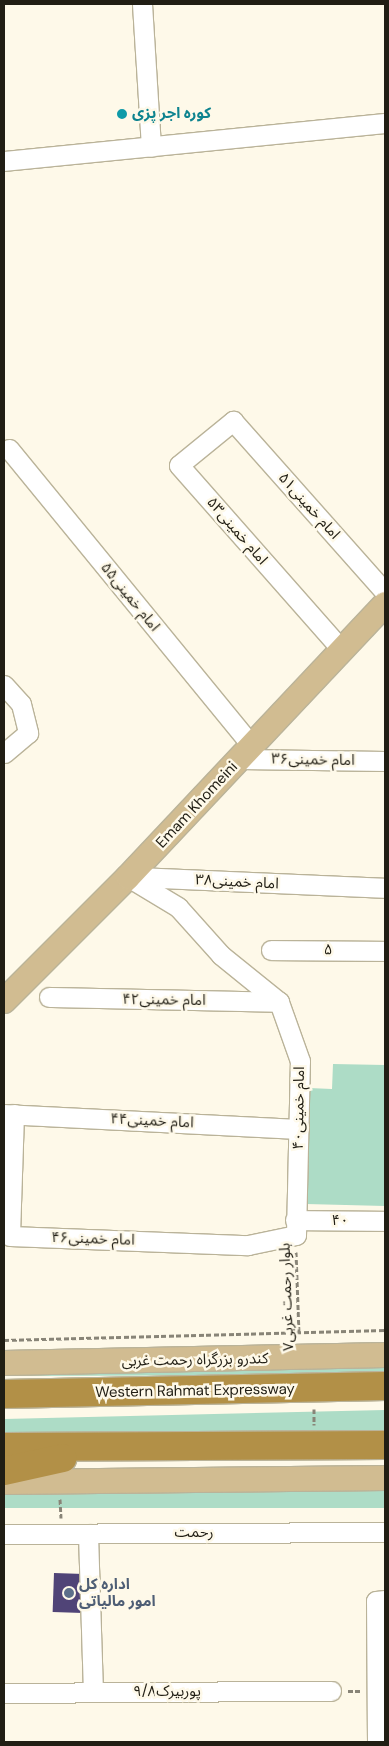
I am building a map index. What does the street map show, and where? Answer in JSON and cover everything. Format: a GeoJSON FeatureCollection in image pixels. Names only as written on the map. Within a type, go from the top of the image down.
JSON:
{"type":"FeatureCollection","features":[{"type":"Feature","properties":{"kind":"highway","name":"Western Rahmat Expressway"},"geometry":{"type":"LineString","coordinates":[[4,1394],[314,1389],[385,1386]]}},
{"type":"Feature","properties":{"kind":"highway"},"geometry":{"type":"LineString","coordinates":[[4,1447],[385,1445]]}},
{"type":"Feature","properties":{"kind":"highway"},"geometry":{"type":"LineString","coordinates":[[4,1471],[111,1447]]}},
{"type":"Feature","properties":{"kind":"main road","name":"Emam Khomeini"},"geometry":{"type":"LineString","coordinates":[[4,1001],[128,877],[385,604]]}},
{"type":"Feature","properties":{"kind":"main road","name":"کندرو بزرگراه رحمت غربی"},"geometry":{"type":"LineString","coordinates":[[4,1363],[300,1359],[385,1355]]}},
{"type":"Feature","properties":{"kind":"main road"},"geometry":{"type":"LineString","coordinates":[[4,1482],[385,1478]]}},
{"type":"Feature","properties":{"kind":"street"},"geometry":{"type":"LineString","coordinates":[[142,4],[151,147]]}},
{"type":"Feature","properties":{"kind":"street"},"geometry":{"type":"LineString","coordinates":[[4,161],[385,123]]}},
{"type":"Feature","properties":{"kind":"street","name":"امام خمینی۵۱"},"geometry":{"type":"LineString","coordinates":[[233,420],[385,592]]}},
{"type":"Feature","properties":{"kind":"street","name":"امام خمینی۵۳"},"geometry":{"type":"LineString","coordinates":[[233,420],[179,464],[342,649]]}},
{"type":"Feature","properties":{"kind":"street","name":"امام خمینی۵۵"},"geometry":{"type":"LineString","coordinates":[[9,449],[246,752]]}},
{"type":"Feature","properties":{"kind":"street"},"geometry":{"type":"LineString","coordinates":[[4,685],[21,704],[28,733],[4,753]]}},
{"type":"Feature","properties":{"kind":"street","name":"امام خمینی۳۶"},"geometry":{"type":"LineString","coordinates":[[246,752],[385,761]]}},
{"type":"Feature","properties":{"kind":"street"},"geometry":{"type":"LineString","coordinates":[[128,877],[178,907],[221,956],[279,1002]]}},
{"type":"Feature","properties":{"kind":"street","name":"امام خمینی۳۸"},"geometry":{"type":"LineString","coordinates":[[128,877],[346,888],[385,888]]}},
{"type":"Feature","properties":{"kind":"street","name":"۵"},"geometry":{"type":"LineString","coordinates":[[271,950],[385,951]]}},
{"type":"Feature","properties":{"kind":"street","name":"امام خمینی۴۲"},"geometry":{"type":"LineString","coordinates":[[49,997],[279,1002]]}},
{"type":"Feature","properties":{"kind":"street","name":"امام خمینی۴۰"},"geometry":{"type":"LineString","coordinates":[[279,1002],[300,1060],[296,1228]]}},
{"type":"Feature","properties":{"kind":"street","name":"۴۴امام خمینی"},"geometry":{"type":"LineString","coordinates":[[9,1114],[299,1129]]}},
{"type":"Feature","properties":{"kind":"street","name":"امام خمینی۴۶"},"geometry":{"type":"LineString","coordinates":[[9,1114],[10,1236],[248,1245],[296,1228]]}},
{"type":"Feature","properties":{"kind":"street","name":"۴۰"},"geometry":{"type":"LineString","coordinates":[[296,1228],[385,1221]]}},
{"type":"Feature","properties":{"kind":"street","name":"رحمت"},"geometry":{"type":"LineString","coordinates":[[4,1534],[385,1532]]}},
{"type":"Feature","properties":{"kind":"street"},"geometry":{"type":"LineString","coordinates":[[88,1534],[93,1692]]}},
{"type":"Feature","properties":{"kind":"street"},"geometry":{"type":"LineString","coordinates":[[378,1742],[376,1601],[385,1600]]}},
{"type":"Feature","properties":{"kind":"street","name":"پوربیرک۹/۸"},"geometry":{"type":"LineString","coordinates":[[4,1693],[331,1691]]}},
{"type":"Feature","properties":{"kind":"path","name":"بلوار رحمت غربی۷"},"geometry":{"type":"LineString","coordinates":[[296,1228],[300,1359]]}},
{"type":"Feature","properties":{"kind":"path"},"geometry":{"type":"LineString","coordinates":[[4,1340],[385,1330]]}},
{"type":"Feature","properties":{"kind":"path"},"geometry":{"type":"LineString","coordinates":[[314,1389],[314,1445]]}},
{"type":"Feature","properties":{"kind":"path"},"geometry":{"type":"LineString","coordinates":[[60,1482],[61,1534]]}},
{"type":"Feature","properties":{"kind":"path"},"geometry":{"type":"LineString","coordinates":[[331,1691],[377,1691]]}},
{"type":"Feature","properties":{"kind":"green space"},"geometry":{"type":"Polygon","coordinates":[[[333,1064],[385,1065],[385,1206],[306,1204],[309,1088],[332,1089],[333,1064]]]}},
{"type":"Feature","properties":{"kind":"green space"},"geometry":{"type":"Polygon","coordinates":[[[385,1367],[385,1375],[4,1376],[40,1371],[385,1367]]]}},
{"type":"Feature","properties":{"kind":"green space"},"geometry":{"type":"Polygon","coordinates":[[[385,1410],[385,1432],[4,1434],[4,1419],[385,1410]]]}},
{"type":"Feature","properties":{"kind":"green space"},"geometry":{"type":"Polygon","coordinates":[[[4,1486],[385,1486],[385,1508],[4,1508],[4,1486]]]}},
{"type":"Feature","properties":{"kind":"building","name":"اداره کل امور مالیاتی"},"geometry":{"type":"Polygon","coordinates":[[[54,1573],[84,1574],[83,1613],[53,1612],[54,1573]]]}},
{"type":"Feature","properties":{"kind":"place","name":"کوره اجر پزی"},"geometry":{"type":"Point","coordinates":[122,114]}},
{"type":"Feature","properties":{"kind":"place","name":"اداره کل امور مالیاتی"},"geometry":{"type":"Point","coordinates":[69,1593]}}]}
